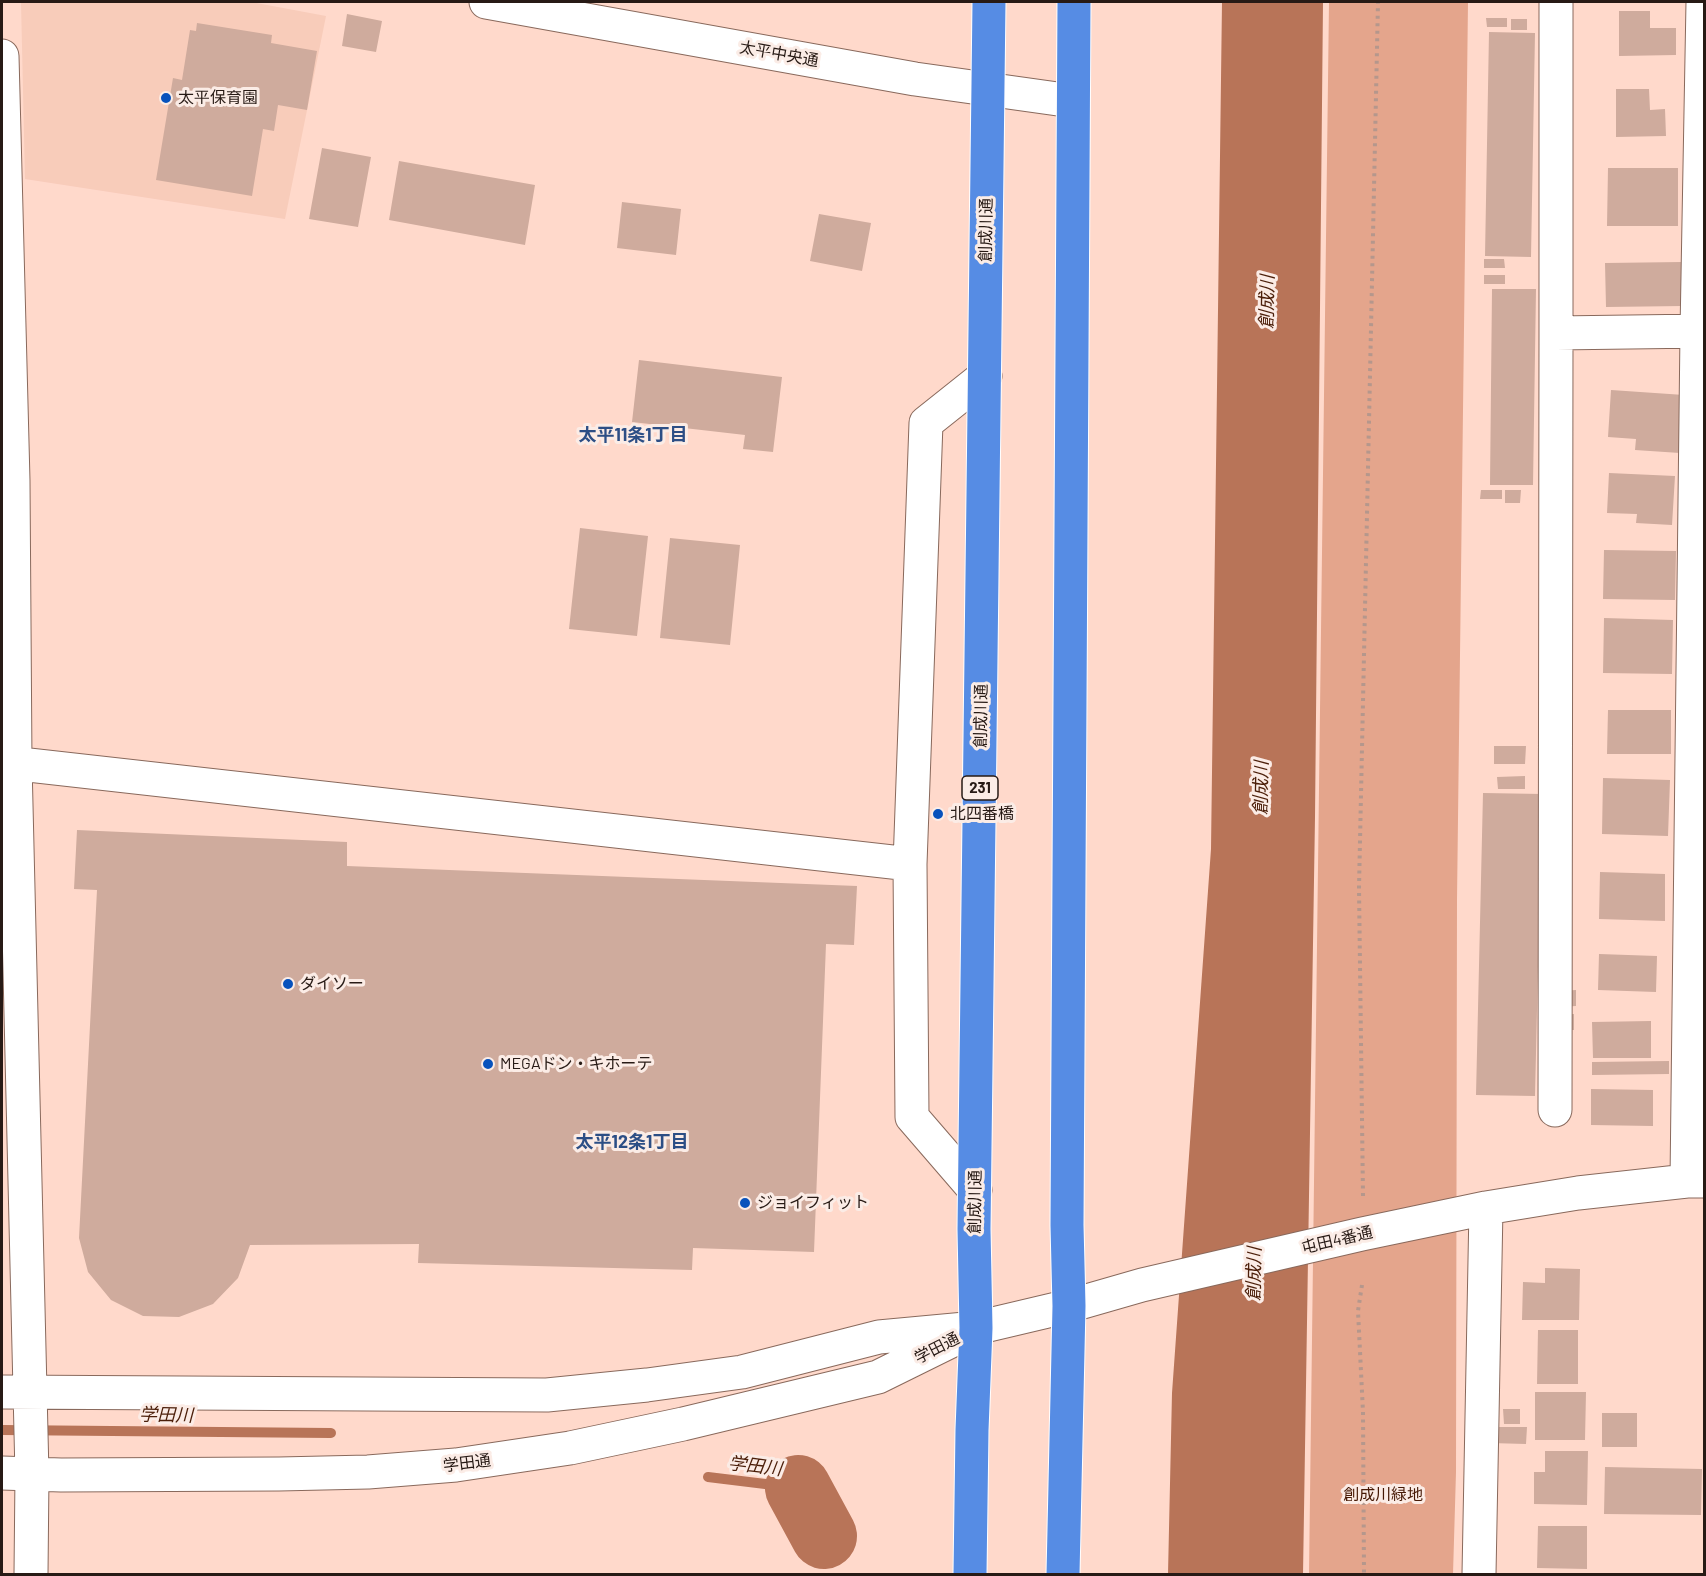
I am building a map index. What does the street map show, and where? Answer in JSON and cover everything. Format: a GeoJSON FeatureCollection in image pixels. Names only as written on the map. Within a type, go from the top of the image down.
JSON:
{"type":"FeatureCollection","features":[{"type":"Feature","properties":{"kind":"highway","name":"創成川通"},"geometry":{"type":"LineString","coordinates":[[970,1575],[976,1328],[975,1190],[989,2]]}},
{"type":"Feature","properties":{"kind":"highway"},"geometry":{"type":"LineString","coordinates":[[1063,1575],[1069,1306],[1067,1213],[1074,2]]}},
{"type":"Feature","properties":{"kind":"street","name":"太平中央通"},"geometry":{"type":"LineString","coordinates":[[486,2],[915,79],[1072,101]]}},
{"type":"Feature","properties":{"kind":"street"},"geometry":{"type":"LineString","coordinates":[[1555,1110],[1556,2]]}},
{"type":"Feature","properties":{"kind":"street"},"geometry":{"type":"LineString","coordinates":[[1696,1181],[1702,2]]}},
{"type":"Feature","properties":{"kind":"street"},"geometry":{"type":"LineString","coordinates":[[2,56],[8,763],[22,1467],[31,1575]]}},
{"type":"Feature","properties":{"kind":"street"},"geometry":{"type":"LineString","coordinates":[[1556,333],[1700,331]]}},
{"type":"Feature","properties":{"kind":"street"},"geometry":{"type":"LineString","coordinates":[[975,1190],[912,1117],[910,864],[926,423],[985,376]]}},
{"type":"Feature","properties":{"kind":"street"},"geometry":{"type":"LineString","coordinates":[[8,763],[910,864]]}},
{"type":"Feature","properties":{"kind":"street","name":"屯田4番通"},"geometry":{"type":"LineString","coordinates":[[976,1328],[1069,1306],[1159,1281],[1486,1208],[1578,1193],[1696,1181]]}},
{"type":"Feature","properties":{"kind":"street"},"geometry":{"type":"LineString","coordinates":[[1479,1575],[1486,1208]]}},
{"type":"Feature","properties":{"kind":"street","name":"学田通"},"geometry":{"type":"LineString","coordinates":[[21,1398],[547,1395],[742,1372],[879,1337],[976,1328]]}},
{"type":"Feature","properties":{"kind":"street","name":"学田通"},"geometry":{"type":"LineString","coordinates":[[22,1467],[279,1474],[368,1472],[456,1465],[547,1451],[683,1424],[878,1377],[976,1328]]}},
{"type":"Feature","properties":{"kind":"path"},"geometry":{"type":"LineString","coordinates":[[1363,1196],[1359,888],[1378,2]]}},
{"type":"Feature","properties":{"kind":"path"},"geometry":{"type":"LineString","coordinates":[[1362,1285],[1358,1311],[1363,1412],[1364,1575]]}},
{"type":"Feature","properties":{"kind":"shaded area","name":"太平保育園"},"geometry":{"type":"Polygon","coordinates":[[[21,2],[251,2],[326,16],[285,219],[25,179],[21,2]]]}},
{"type":"Feature","properties":{"kind":"green space","name":"創成川緑地"},"geometry":{"type":"Polygon","coordinates":[[[1329,2],[1468,2],[1457,899],[1456,1472],[1453,1574],[1309,1574],[1329,2]]]}},
{"type":"Feature","properties":{"kind":"water","name":"創成川"},"geometry":{"type":"Polygon","coordinates":[[[1222,2],[1323,2],[1315,817],[1303,1574],[1168,1574],[1172,1393],[1211,849],[1222,2]]]}},
{"type":"Feature","properties":{"kind":"building"},"geometry":{"type":"Polygon","coordinates":[[[1619,11],[1650,11],[1650,28],[1676,28],[1676,55],[1619,56],[1619,11]]]}},
{"type":"Feature","properties":{"kind":"building"},"geometry":{"type":"Polygon","coordinates":[[[347,14],[382,21],[376,52],[342,46],[347,14]]]}},
{"type":"Feature","properties":{"kind":"building"},"geometry":{"type":"Polygon","coordinates":[[[1486,18],[1507,18],[1507,27],[1487,27],[1486,18]]]}},
{"type":"Feature","properties":{"kind":"building"},"geometry":{"type":"Polygon","coordinates":[[[1511,19],[1527,19],[1527,30],[1511,30],[1511,19]]]}},
{"type":"Feature","properties":{"kind":"building"},"geometry":{"type":"Polygon","coordinates":[[[197,23],[272,35],[271,43],[317,51],[307,110],[278,105],[274,131],[263,129],[252,196],[156,180],[173,78],[182,80],[190,30],[196,31],[197,23]]]}},
{"type":"Feature","properties":{"kind":"building"},"geometry":{"type":"Polygon","coordinates":[[[1489,32],[1535,33],[1531,257],[1485,256],[1489,32]]]}},
{"type":"Feature","properties":{"kind":"building"},"geometry":{"type":"Polygon","coordinates":[[[1616,89],[1649,89],[1650,110],[1665,109],[1666,136],[1616,137],[1616,89]]]}},
{"type":"Feature","properties":{"kind":"building"},"geometry":{"type":"Polygon","coordinates":[[[322,148],[371,157],[358,227],[309,219],[322,148]]]}},
{"type":"Feature","properties":{"kind":"building"},"geometry":{"type":"Polygon","coordinates":[[[399,161],[535,185],[525,245],[389,220],[399,161]]]}},
{"type":"Feature","properties":{"kind":"building"},"geometry":{"type":"Polygon","coordinates":[[[1608,168],[1678,168],[1678,226],[1607,226],[1608,168]]]}},
{"type":"Feature","properties":{"kind":"building"},"geometry":{"type":"Polygon","coordinates":[[[622,202],[681,209],[676,255],[617,248],[622,202]]]}},
{"type":"Feature","properties":{"kind":"building"},"geometry":{"type":"Polygon","coordinates":[[[819,214],[871,223],[862,271],[810,261],[819,214]]]}},
{"type":"Feature","properties":{"kind":"building"},"geometry":{"type":"Polygon","coordinates":[[[1484,259],[1504,259],[1505,268],[1484,268],[1484,259]]]}},
{"type":"Feature","properties":{"kind":"building"},"geometry":{"type":"Polygon","coordinates":[[[1682,262],[1683,306],[1606,307],[1605,263],[1682,262]]]}},
{"type":"Feature","properties":{"kind":"building"},"geometry":{"type":"Polygon","coordinates":[[[1484,275],[1505,275],[1505,284],[1484,284],[1484,275]]]}},
{"type":"Feature","properties":{"kind":"building"},"geometry":{"type":"Polygon","coordinates":[[[1492,289],[1536,289],[1533,485],[1490,485],[1492,289]]]}},
{"type":"Feature","properties":{"kind":"building"},"geometry":{"type":"Polygon","coordinates":[[[639,360],[782,377],[773,452],[743,449],[745,435],[632,422],[639,360]]]}},
{"type":"Feature","properties":{"kind":"building"},"geometry":{"type":"Polygon","coordinates":[[[1611,390],[1684,395],[1680,453],[1635,450],[1636,439],[1608,437],[1611,390]]]}},
{"type":"Feature","properties":{"kind":"building"},"geometry":{"type":"Polygon","coordinates":[[[1609,473],[1675,476],[1672,525],[1636,523],[1637,514],[1607,513],[1609,473]]]}},
{"type":"Feature","properties":{"kind":"building"},"geometry":{"type":"Polygon","coordinates":[[[1481,490],[1502,490],[1502,499],[1480,499],[1481,490]]]}},
{"type":"Feature","properties":{"kind":"building"},"geometry":{"type":"Polygon","coordinates":[[[1505,490],[1521,490],[1520,503],[1505,503],[1505,490]]]}},
{"type":"Feature","properties":{"kind":"building"},"geometry":{"type":"Polygon","coordinates":[[[580,528],[648,536],[637,636],[569,629],[580,528]]]}},
{"type":"Feature","properties":{"kind":"building"},"geometry":{"type":"Polygon","coordinates":[[[670,538],[740,545],[730,645],[660,638],[670,538]]]}},
{"type":"Feature","properties":{"kind":"building"},"geometry":{"type":"Polygon","coordinates":[[[1604,550],[1676,551],[1675,600],[1603,599],[1604,550]]]}},
{"type":"Feature","properties":{"kind":"building"},"geometry":{"type":"Polygon","coordinates":[[[1604,618],[1673,620],[1672,674],[1603,673],[1604,618]]]}},
{"type":"Feature","properties":{"kind":"building"},"geometry":{"type":"Polygon","coordinates":[[[1608,710],[1671,710],[1671,754],[1607,754],[1608,710]]]}},
{"type":"Feature","properties":{"kind":"building"},"geometry":{"type":"Polygon","coordinates":[[[1494,746],[1526,746],[1525,764],[1494,764],[1494,746]]]}},
{"type":"Feature","properties":{"kind":"building"},"geometry":{"type":"Polygon","coordinates":[[[1525,776],[1525,789],[1498,789],[1497,777],[1525,776]]]}},
{"type":"Feature","properties":{"kind":"building"},"geometry":{"type":"Polygon","coordinates":[[[1603,778],[1670,780],[1668,836],[1602,834],[1603,778]]]}},
{"type":"Feature","properties":{"kind":"building"},"geometry":{"type":"Polygon","coordinates":[[[1483,793],[1542,794],[1535,1096],[1476,1095],[1483,793]]]}},
{"type":"Feature","properties":{"kind":"building"},"geometry":{"type":"Polygon","coordinates":[[[77,830],[347,842],[347,866],[857,886],[854,945],[826,944],[814,1252],[693,1248],[692,1270],[418,1263],[419,1244],[250,1245],[238,1278],[213,1304],[179,1317],[143,1316],[111,1300],[88,1272],[79,1238],[97,890],[74,889],[77,830]]]}},
{"type":"Feature","properties":{"kind":"building"},"geometry":{"type":"Polygon","coordinates":[[[1600,872],[1665,874],[1665,921],[1599,919],[1600,872]]]}},
{"type":"Feature","properties":{"kind":"building"},"geometry":{"type":"Polygon","coordinates":[[[1599,954],[1657,956],[1656,992],[1598,990],[1599,954]]]}},
{"type":"Feature","properties":{"kind":"building"},"geometry":{"type":"Polygon","coordinates":[[[1576,990],[1576,1006],[1560,1007],[1560,991],[1576,990]]]}},
{"type":"Feature","properties":{"kind":"building"},"geometry":{"type":"Polygon","coordinates":[[[1574,1014],[1574,1030],[1563,1030],[1562,1015],[1574,1014]]]}},
{"type":"Feature","properties":{"kind":"building"},"geometry":{"type":"Polygon","coordinates":[[[1651,1021],[1651,1058],[1593,1058],[1592,1022],[1651,1021]]]}},
{"type":"Feature","properties":{"kind":"building"},"geometry":{"type":"Polygon","coordinates":[[[1669,1061],[1669,1074],[1592,1075],[1592,1062],[1669,1061]]]}},
{"type":"Feature","properties":{"kind":"building"},"geometry":{"type":"Polygon","coordinates":[[[1591,1089],[1653,1090],[1653,1126],[1591,1125],[1591,1089]]]}},
{"type":"Feature","properties":{"kind":"building"},"geometry":{"type":"Polygon","coordinates":[[[1545,1268],[1580,1269],[1579,1320],[1522,1320],[1523,1282],[1545,1283],[1545,1268]]]}},
{"type":"Feature","properties":{"kind":"building"},"geometry":{"type":"Polygon","coordinates":[[[1538,1330],[1578,1330],[1578,1384],[1537,1384],[1538,1330]]]}},
{"type":"Feature","properties":{"kind":"building"},"geometry":{"type":"Polygon","coordinates":[[[1535,1392],[1586,1392],[1585,1440],[1535,1440],[1535,1392]]]}},
{"type":"Feature","properties":{"kind":"building"},"geometry":{"type":"Polygon","coordinates":[[[1503,1409],[1520,1409],[1520,1424],[1504,1424],[1503,1409]]]}},
{"type":"Feature","properties":{"kind":"building"},"geometry":{"type":"Polygon","coordinates":[[[1602,1413],[1637,1413],[1637,1447],[1602,1447],[1602,1413]]]}},
{"type":"Feature","properties":{"kind":"building"},"geometry":{"type":"Polygon","coordinates":[[[1490,1427],[1527,1427],[1526,1444],[1490,1443],[1490,1427]]]}},
{"type":"Feature","properties":{"kind":"building"},"geometry":{"type":"Polygon","coordinates":[[[1545,1451],[1588,1451],[1587,1505],[1534,1504],[1534,1472],[1545,1472],[1545,1451]]]}},
{"type":"Feature","properties":{"kind":"building"},"geometry":{"type":"Polygon","coordinates":[[[1605,1467],[1702,1469],[1701,1515],[1604,1514],[1605,1467]]]}},
{"type":"Feature","properties":{"kind":"building"},"geometry":{"type":"Polygon","coordinates":[[[1538,1526],[1587,1526],[1587,1569],[1537,1568],[1538,1526]]]}},
{"type":"Feature","properties":{"kind":"waterway","name":"学田川"},"geometry":{"type":"LineString","coordinates":[[2,1430],[331,1433]]}},
{"type":"Feature","properties":{"kind":"waterway","name":"学田川"},"geometry":{"type":"LineString","coordinates":[[708,1477],[798,1488]]}},
{"type":"Feature","properties":{"kind":"waterway"},"geometry":{"type":"LineString","coordinates":[[798,1488],[824,1536]]}},
{"type":"Feature","properties":{"kind":"place","name":"太平保育園"},"geometry":{"type":"Point","coordinates":[166,98]}},
{"type":"Feature","properties":{"kind":"place","name":"北四番橋"},"geometry":{"type":"Point","coordinates":[938,814]}},
{"type":"Feature","properties":{"kind":"place","name":"ダイソー"},"geometry":{"type":"Point","coordinates":[288,984]}},
{"type":"Feature","properties":{"kind":"place","name":"MEGAドン・キホーテ"},"geometry":{"type":"Point","coordinates":[488,1064]}},
{"type":"Feature","properties":{"kind":"place","name":"ジョイフィット"},"geometry":{"type":"Point","coordinates":[745,1203]}},
{"type":"Feature","properties":{"kind":"district","name":"太平11条1丁目"},"geometry":{"type":"Point","coordinates":[633,435]}},
{"type":"Feature","properties":{"kind":"district","name":"太平12条1丁目"},"geometry":{"type":"Point","coordinates":[632,1142]}}]}
